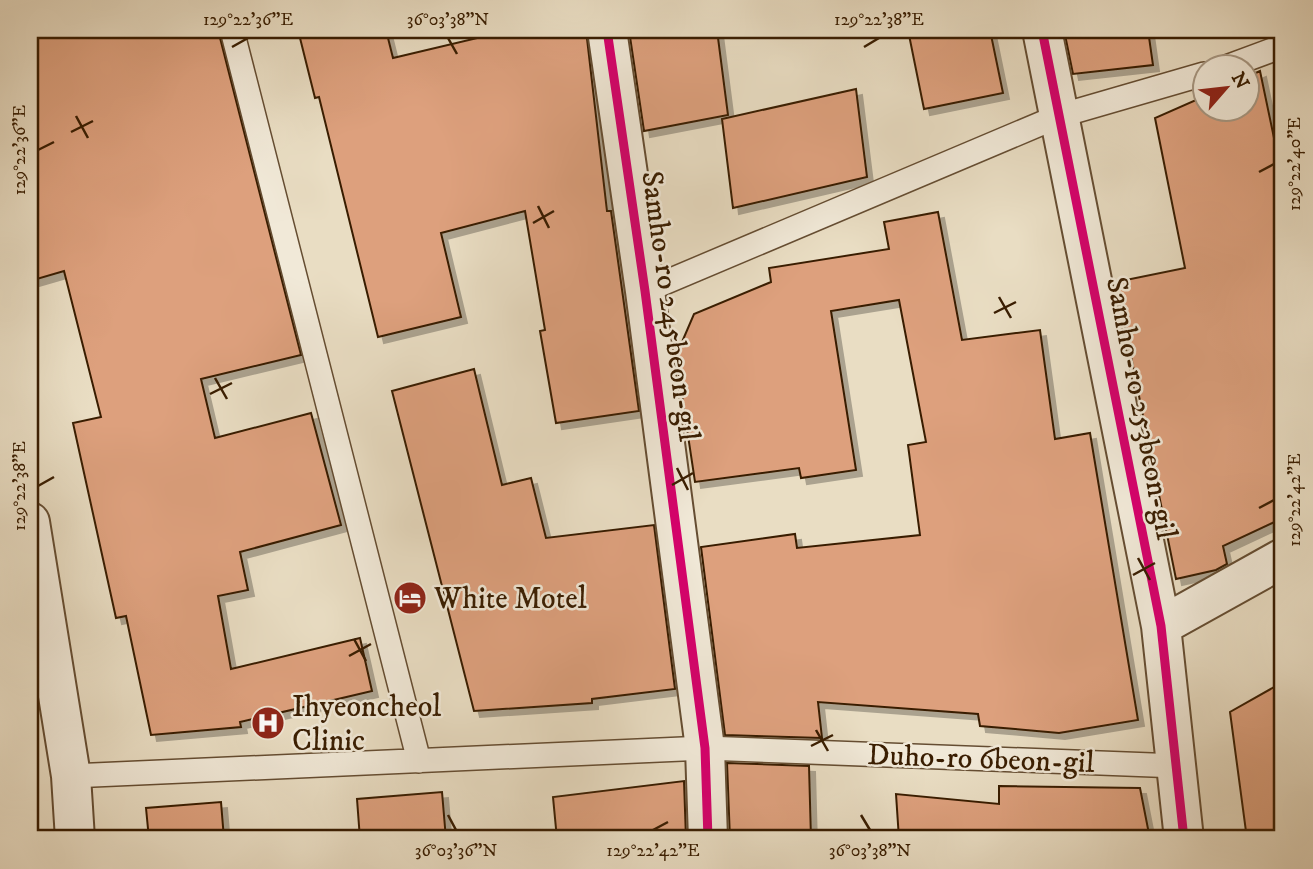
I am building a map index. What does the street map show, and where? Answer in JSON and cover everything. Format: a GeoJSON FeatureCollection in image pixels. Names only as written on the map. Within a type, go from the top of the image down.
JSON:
{"type":"FeatureCollection","features":[{"type":"Feature","properties":{"kind":"street","name":"Samho-ro 245beon-gil"},"geometry":{"type":"LineString","coordinates":[[607,30],[645,291],[705,748],[708,839]]}},
{"type":"Feature","properties":{"kind":"street","name":"Samho-ro 253beon-gil"},"geometry":{"type":"LineString","coordinates":[[1042,30],[1161,626],[1184,839]]}},
{"type":"Feature","properties":{"kind":"street"},"geometry":{"type":"LineString","coordinates":[[30,522],[71,776],[75,839]]}},
{"type":"Feature","properties":{"kind":"street"},"geometry":{"type":"LineString","coordinates":[[1161,626],[1283,558]]}},
{"type":"Feature","properties":{"kind":"lane"},"geometry":{"type":"LineString","coordinates":[[232,30],[419,761]]}},
{"type":"Feature","properties":{"kind":"lane"},"geometry":{"type":"LineString","coordinates":[[1260,55],[1283,46]]}},
{"type":"Feature","properties":{"kind":"lane"},"geometry":{"type":"LineString","coordinates":[[645,291],[1059,116],[1190,78]]}},
{"type":"Feature","properties":{"kind":"lane","name":"Duho-ro 6beon-gil"},"geometry":{"type":"LineString","coordinates":[[71,776],[705,748],[1178,766]]}},
{"type":"Feature","properties":{"kind":"building"},"geometry":{"type":"Polygon","coordinates":[[[30,30],[218,30],[301,355],[201,379],[215,438],[311,413],[341,525],[240,552],[248,590],[218,596],[231,669],[360,638],[372,691],[240,722],[241,727],[151,735],[126,616],[116,618],[73,423],[101,417],[64,271],[30,281],[30,30]]]}},
{"type":"Feature","properties":{"kind":"building"},"geometry":{"type":"Polygon","coordinates":[[[298,30],[386,30],[393,58],[511,30],[586,30],[607,211],[611,211],[639,411],[556,423],[540,331],[545,330],[525,211],[441,233],[461,317],[378,337],[319,97],[315,98],[298,30]]]}},
{"type":"Feature","properties":{"kind":"building"},"geometry":{"type":"Polygon","coordinates":[[[629,30],[717,30],[728,115],[644,131],[629,30]]]}},
{"type":"Feature","properties":{"kind":"building"},"geometry":{"type":"Polygon","coordinates":[[[908,30],[990,30],[1003,93],[924,109],[908,30]]]}},
{"type":"Feature","properties":{"kind":"building"},"geometry":{"type":"Polygon","coordinates":[[[1064,30],[1148,30],[1153,65],[1073,74],[1064,30]]]}},
{"type":"Feature","properties":{"kind":"building"},"geometry":{"type":"Polygon","coordinates":[[[1260,71],[1283,181],[1283,518],[1223,546],[1227,564],[1216,570],[1176,579],[1116,282],[1185,268],[1155,118],[1190,103],[1190,122],[1260,122],[1260,71]]]}},
{"type":"Feature","properties":{"kind":"building"},"geometry":{"type":"Polygon","coordinates":[[[856,89],[867,177],[733,208],[722,119],[856,89]]]}},
{"type":"Feature","properties":{"kind":"building"},"geometry":{"type":"Polygon","coordinates":[[[938,212],[962,340],[1040,330],[1055,439],[1090,433],[1138,720],[1059,733],[980,726],[978,714],[818,702],[822,738],[725,735],[701,547],[795,534],[797,548],[920,535],[908,445],[926,442],[899,300],[831,311],[856,470],[801,478],[799,468],[695,482],[676,356],[694,314],[771,282],[769,268],[889,249],[884,222],[938,212]]]}},
{"type":"Feature","properties":{"kind":"building"},"geometry":{"type":"Polygon","coordinates":[[[474,369],[502,485],[531,478],[546,538],[654,525],[675,689],[592,699],[592,703],[474,711],[392,391],[474,369]]]}},
{"type":"Feature","properties":{"kind":"building"},"geometry":{"type":"Polygon","coordinates":[[[1283,682],[1283,839],[1247,839],[1230,712],[1283,682]]]}},
{"type":"Feature","properties":{"kind":"building"},"geometry":{"type":"Polygon","coordinates":[[[727,763],[809,766],[811,839],[730,839],[727,763]]]}},
{"type":"Feature","properties":{"kind":"building"},"geometry":{"type":"Polygon","coordinates":[[[684,781],[686,839],[557,839],[553,797],[684,781]]]}},
{"type":"Feature","properties":{"kind":"building"},"geometry":{"type":"Polygon","coordinates":[[[999,786],[1140,788],[1150,839],[899,839],[896,794],[999,804],[999,786]]]}},
{"type":"Feature","properties":{"kind":"building"},"geometry":{"type":"Polygon","coordinates":[[[442,792],[446,839],[360,839],[357,799],[442,792]]]}},
{"type":"Feature","properties":{"kind":"building"},"geometry":{"type":"Polygon","coordinates":[[[221,802],[224,839],[149,839],[146,808],[221,802]]]}},
{"type":"Feature","properties":{"kind":"cycle path"},"geometry":{"type":"LineString","coordinates":[[607,30],[645,291],[705,748],[708,839]]}},
{"type":"Feature","properties":{"kind":"cycle path"},"geometry":{"type":"LineString","coordinates":[[1042,30],[1161,626],[1184,839]]}},
{"type":"Feature","properties":{"kind":"place","name":"White Motel"},"geometry":{"type":"Point","coordinates":[410,598]}},
{"type":"Feature","properties":{"kind":"place","name":"Ihyeoncheol Clinic"},"geometry":{"type":"Point","coordinates":[268,723]}}]}
